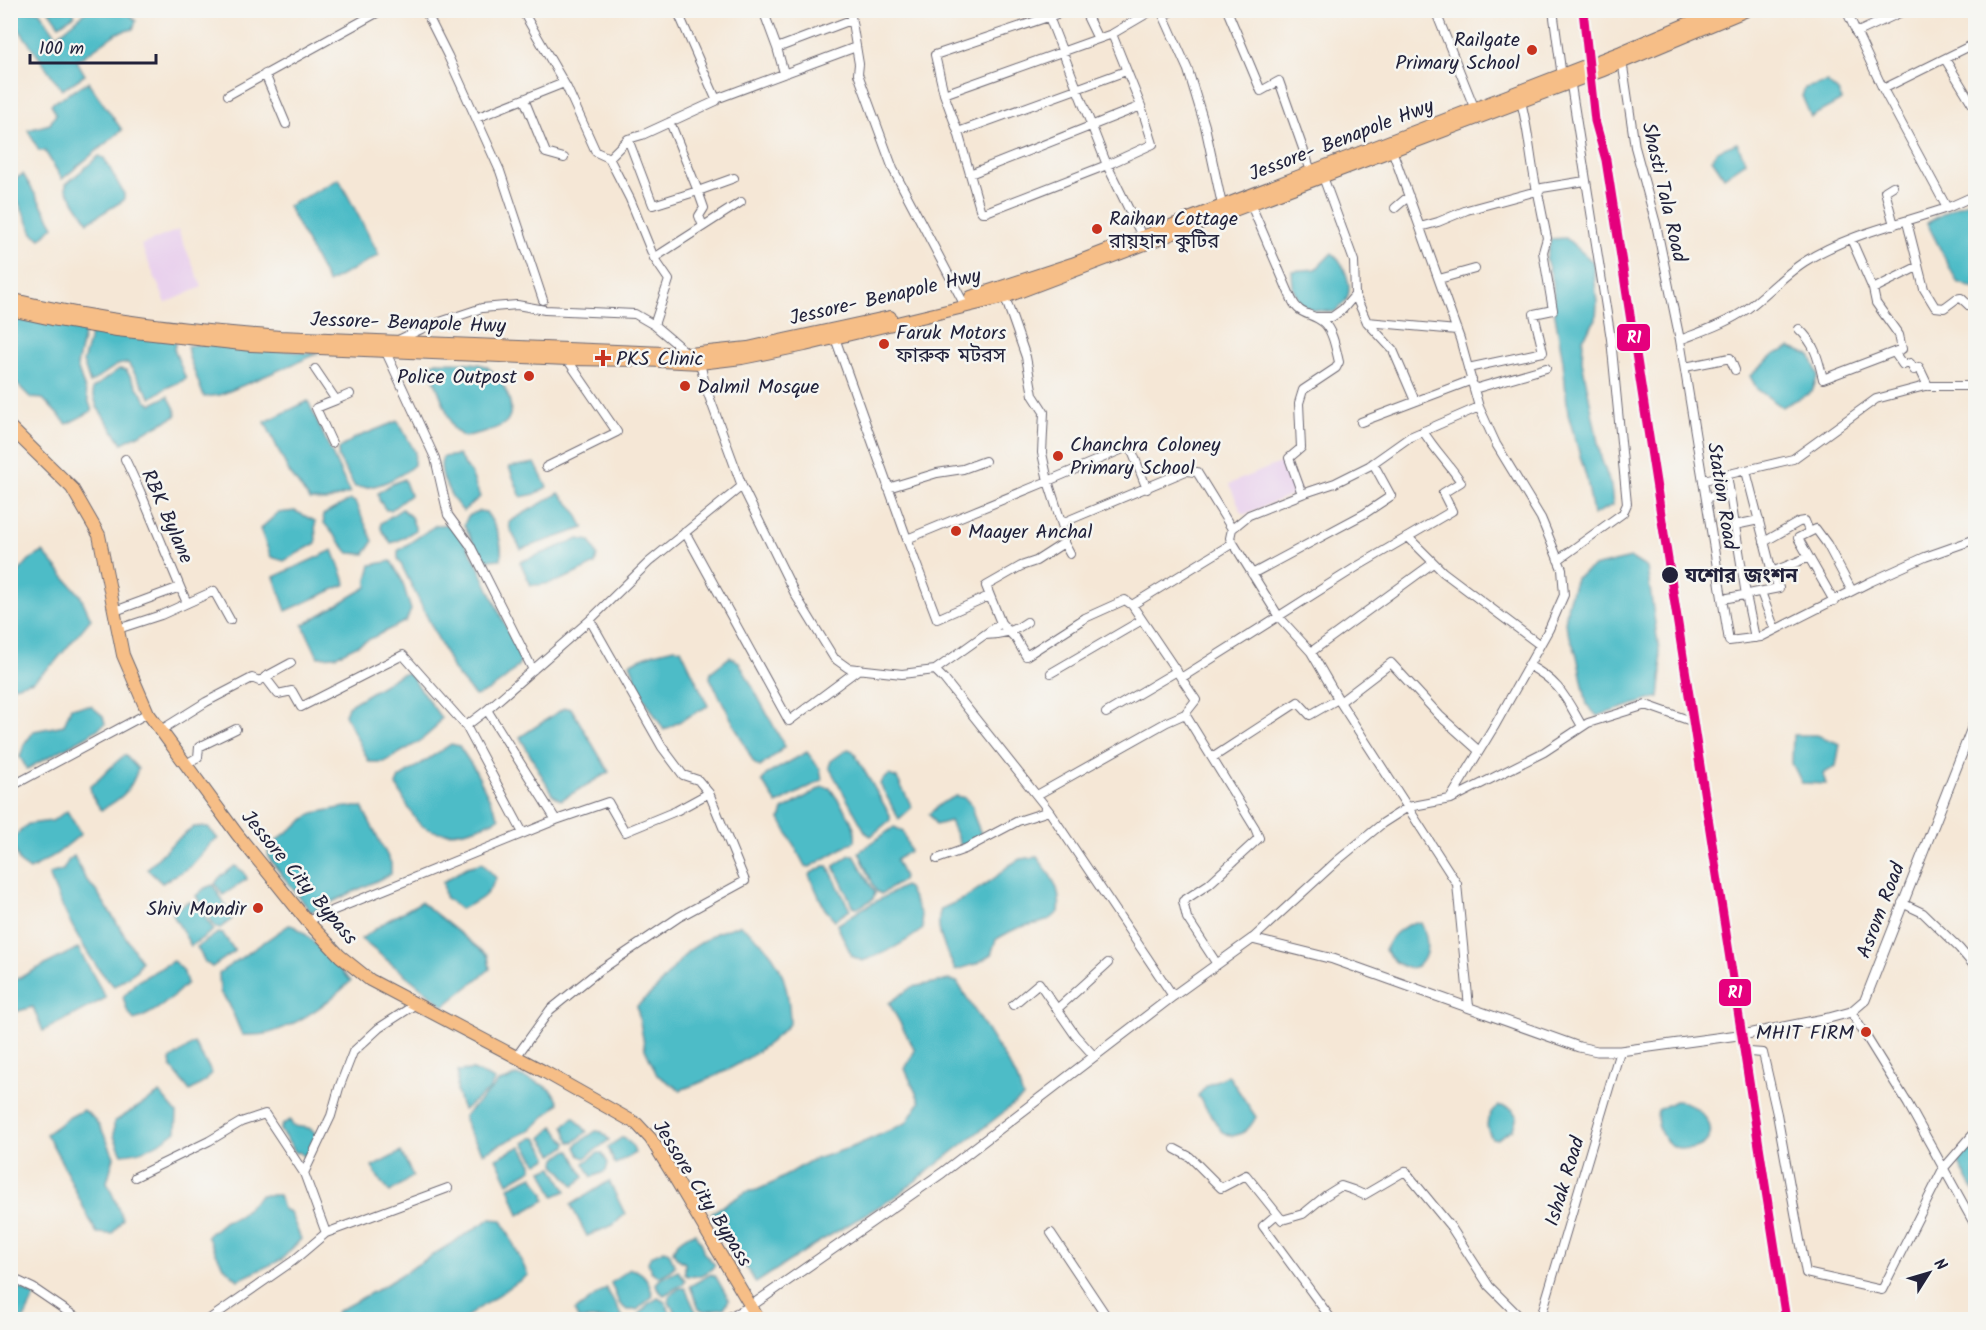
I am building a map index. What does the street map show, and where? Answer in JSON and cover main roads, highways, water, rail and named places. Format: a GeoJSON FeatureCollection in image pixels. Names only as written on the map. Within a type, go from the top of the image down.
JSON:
{"type":"FeatureCollection","features":[{"type":"Feature","properties":{"kind":"highway"},"geometry":{"type":"LineString","coordinates":[[1622,57],[1722,14],[1747,10]]}},
{"type":"Feature","properties":{"kind":"highway","name":"Jessore- Benapole Hwy"},"geometry":{"type":"LineString","coordinates":[[1566,78],[1601,71],[1622,57]]}},
{"type":"Feature","properties":{"kind":"highway","name":"Jessore- Benapole Hwy"},"geometry":{"type":"LineString","coordinates":[[10,310],[52,319],[177,338],[251,345],[700,363],[759,355],[1005,297],[1323,177],[1390,146],[1622,57]]}},
{"type":"Feature","properties":{"kind":"highway","name":"Jessore- Benapole Hwy"},"geometry":{"type":"LineString","coordinates":[[10,299],[69,312],[169,327],[280,337],[689,354],[748,348],[962,300],[1007,287],[1311,171],[1390,146]]}},
{"type":"Feature","properties":{"kind":"highway","name":"Jessore City Bypass"},"geometry":{"type":"LineString","coordinates":[[10,427],[72,488],[99,535],[123,655],[148,713],[237,834],[307,921],[357,971],[380,986],[613,1109],[637,1124],[657,1149],[759,1320]]}},
{"type":"Feature","properties":{"kind":"water"},"geometry":{"type":"Polygon","coordinates":[[[10,11],[39,11],[57,36],[87,11],[126,11],[136,21],[133,29],[117,33],[77,61],[85,75],[62,90],[11,18],[10,11]]]}},
{"type":"Feature","properties":{"kind":"water"},"geometry":{"type":"Polygon","coordinates":[[[49,11],[72,11],[75,15],[59,25],[49,11]]]}},
{"type":"Feature","properties":{"kind":"water"},"geometry":{"type":"Polygon","coordinates":[[[88,82],[122,130],[62,179],[45,151],[39,151],[28,130],[50,124],[56,114],[51,104],[88,82]]]}},
{"type":"Feature","properties":{"kind":"water"},"geometry":{"type":"Polygon","coordinates":[[[1827,82],[1838,92],[1842,100],[1811,117],[1802,96],[1805,88],[1827,82]]]}},
{"type":"Feature","properties":{"kind":"water"},"geometry":{"type":"Polygon","coordinates":[[[1737,143],[1746,162],[1724,177],[1712,159],[1717,151],[1737,143]]]}},
{"type":"Feature","properties":{"kind":"water"},"geometry":{"type":"Polygon","coordinates":[[[99,156],[104,158],[124,194],[124,200],[88,222],[66,189],[66,184],[99,156]]]}},
{"type":"Feature","properties":{"kind":"water"},"geometry":{"type":"Polygon","coordinates":[[[23,174],[54,226],[40,239],[33,233],[11,186],[11,182],[23,174]]]}},
{"type":"Feature","properties":{"kind":"water"},"geometry":{"type":"Polygon","coordinates":[[[339,179],[379,255],[328,283],[288,206],[339,179]]]}},
{"type":"Feature","properties":{"kind":"water"},"geometry":{"type":"Polygon","coordinates":[[[1975,199],[1975,289],[1957,282],[1927,223],[1975,199]]]}},
{"type":"Feature","properties":{"kind":"water"},"geometry":{"type":"Polygon","coordinates":[[[1566,238],[1593,262],[1597,303],[1596,319],[1583,339],[1582,361],[1601,458],[1611,486],[1613,505],[1593,515],[1587,480],[1568,414],[1563,361],[1554,309],[1553,282],[1546,259],[1551,239],[1566,238]]]}},
{"type":"Feature","properties":{"kind":"water"},"geometry":{"type":"Polygon","coordinates":[[[1332,253],[1347,276],[1349,290],[1345,302],[1334,312],[1313,310],[1300,304],[1293,288],[1292,271],[1316,269],[1332,253]]]}},
{"type":"Feature","properties":{"kind":"water"},"geometry":{"type":"Polygon","coordinates":[[[10,313],[85,330],[77,366],[92,411],[67,424],[43,399],[31,398],[11,378],[10,313]]]}},
{"type":"Feature","properties":{"kind":"water"},"geometry":{"type":"Polygon","coordinates":[[[98,331],[176,341],[174,349],[186,379],[151,398],[128,363],[117,365],[90,383],[83,362],[91,333],[98,331]]]}},
{"type":"Feature","properties":{"kind":"water"},"geometry":{"type":"Polygon","coordinates":[[[210,342],[317,354],[220,395],[204,397],[187,346],[210,342]]]}},
{"type":"Feature","properties":{"kind":"water"},"geometry":{"type":"Polygon","coordinates":[[[1790,348],[1810,355],[1818,375],[1812,392],[1782,407],[1757,389],[1750,376],[1775,354],[1790,348]]]}},
{"type":"Feature","properties":{"kind":"water"},"geometry":{"type":"Polygon","coordinates":[[[436,362],[475,363],[492,371],[503,385],[510,402],[509,417],[505,423],[491,430],[462,436],[453,428],[429,366],[436,362]]]}},
{"type":"Feature","properties":{"kind":"water"},"geometry":{"type":"Polygon","coordinates":[[[119,369],[126,370],[147,402],[152,404],[168,396],[176,411],[176,416],[122,443],[97,407],[92,389],[119,369]]]}},
{"type":"Feature","properties":{"kind":"water"},"geometry":{"type":"Polygon","coordinates":[[[308,401],[350,493],[326,501],[310,500],[289,472],[265,422],[308,401]]]}},
{"type":"Feature","properties":{"kind":"water"},"geometry":{"type":"Polygon","coordinates":[[[398,421],[415,452],[414,465],[379,485],[355,487],[338,457],[339,449],[355,438],[398,421]]]}},
{"type":"Feature","properties":{"kind":"water"},"geometry":{"type":"Polygon","coordinates":[[[458,455],[472,475],[480,497],[463,511],[454,500],[443,478],[441,463],[443,457],[458,455]]]}},
{"type":"Feature","properties":{"kind":"water"},"geometry":{"type":"Polygon","coordinates":[[[535,463],[547,487],[535,494],[521,497],[509,467],[535,463]]]}},
{"type":"Feature","properties":{"kind":"water"},"geometry":{"type":"Polygon","coordinates":[[[404,479],[410,495],[391,510],[386,510],[379,500],[378,493],[404,479]]]}},
{"type":"Feature","properties":{"kind":"water"},"geometry":{"type":"Polygon","coordinates":[[[559,493],[574,509],[584,528],[521,549],[510,529],[509,522],[559,493]]]}},
{"type":"Feature","properties":{"kind":"water"},"geometry":{"type":"Polygon","coordinates":[[[350,500],[355,502],[373,541],[365,554],[349,553],[324,523],[323,515],[350,500]]]}},
{"type":"Feature","properties":{"kind":"water"},"geometry":{"type":"Polygon","coordinates":[[[402,509],[411,517],[416,530],[391,543],[381,529],[381,523],[402,509]]]}},
{"type":"Feature","properties":{"kind":"water"},"geometry":{"type":"Polygon","coordinates":[[[295,511],[315,521],[316,543],[284,561],[271,557],[260,529],[278,513],[295,511]]]}},
{"type":"Feature","properties":{"kind":"water"},"geometry":{"type":"Polygon","coordinates":[[[479,511],[486,512],[496,529],[501,547],[501,559],[488,560],[474,544],[464,525],[468,516],[479,511]]]}},
{"type":"Feature","properties":{"kind":"water"},"geometry":{"type":"Polygon","coordinates":[[[454,524],[476,561],[521,660],[514,671],[501,682],[475,696],[454,671],[398,558],[398,551],[436,525],[454,524]]]}},
{"type":"Feature","properties":{"kind":"water"},"geometry":{"type":"Polygon","coordinates":[[[579,539],[590,541],[597,555],[595,564],[556,581],[531,585],[520,562],[579,539]]]}},
{"type":"Feature","properties":{"kind":"water"},"geometry":{"type":"Polygon","coordinates":[[[333,550],[346,584],[286,611],[274,577],[333,550]]]}},
{"type":"Feature","properties":{"kind":"water"},"geometry":{"type":"Polygon","coordinates":[[[43,552],[80,595],[91,619],[55,662],[33,681],[14,686],[10,683],[11,581],[29,560],[43,552]]]}},
{"type":"Feature","properties":{"kind":"water"},"geometry":{"type":"Polygon","coordinates":[[[1631,558],[1647,568],[1662,671],[1659,697],[1597,716],[1587,705],[1577,656],[1565,623],[1568,603],[1576,578],[1593,567],[1631,558]]]}},
{"type":"Feature","properties":{"kind":"water"},"geometry":{"type":"Polygon","coordinates":[[[391,561],[402,580],[411,610],[406,621],[336,656],[318,657],[303,625],[367,587],[371,565],[391,561]]]}},
{"type":"Feature","properties":{"kind":"water"},"geometry":{"type":"Polygon","coordinates":[[[674,648],[681,649],[708,706],[664,730],[641,693],[630,663],[674,648]]]}},
{"type":"Feature","properties":{"kind":"water"},"geometry":{"type":"Polygon","coordinates":[[[730,657],[739,662],[785,747],[760,767],[754,763],[710,678],[711,672],[730,657]]]}},
{"type":"Feature","properties":{"kind":"water"},"geometry":{"type":"Polygon","coordinates":[[[409,673],[441,718],[434,729],[419,742],[384,762],[369,762],[345,715],[348,706],[401,674],[409,673]]]}},
{"type":"Feature","properties":{"kind":"water"},"geometry":{"type":"Polygon","coordinates":[[[91,706],[103,716],[105,724],[27,769],[20,757],[24,745],[34,731],[64,725],[71,707],[91,706]]]}},
{"type":"Feature","properties":{"kind":"water"},"geometry":{"type":"Polygon","coordinates":[[[564,708],[571,708],[609,772],[561,800],[552,794],[520,737],[564,708]]]}},
{"type":"Feature","properties":{"kind":"water"},"geometry":{"type":"Polygon","coordinates":[[[1793,735],[1817,735],[1840,744],[1836,766],[1823,774],[1826,784],[1802,783],[1792,763],[1793,735]]]}},
{"type":"Feature","properties":{"kind":"water"},"geometry":{"type":"Polygon","coordinates":[[[451,744],[459,746],[475,770],[499,818],[481,826],[450,833],[430,830],[421,825],[411,813],[396,785],[399,778],[451,744]]]}},
{"type":"Feature","properties":{"kind":"water"},"geometry":{"type":"Polygon","coordinates":[[[848,749],[853,751],[890,815],[890,820],[871,836],[866,833],[829,767],[831,761],[848,749]]]}},
{"type":"Feature","properties":{"kind":"water"},"geometry":{"type":"Polygon","coordinates":[[[807,752],[820,769],[822,780],[777,804],[762,781],[766,775],[807,752]]]}},
{"type":"Feature","properties":{"kind":"water"},"geometry":{"type":"Polygon","coordinates":[[[125,755],[138,769],[132,784],[124,794],[101,810],[92,796],[90,787],[125,755]]]}},
{"type":"Feature","properties":{"kind":"water"},"geometry":{"type":"Polygon","coordinates":[[[889,775],[897,778],[912,807],[899,819],[880,784],[889,775]]]}},
{"type":"Feature","properties":{"kind":"water"},"geometry":{"type":"Polygon","coordinates":[[[822,787],[830,788],[847,813],[854,827],[855,841],[810,867],[805,866],[780,819],[783,810],[822,787]]]}},
{"type":"Feature","properties":{"kind":"water"},"geometry":{"type":"Polygon","coordinates":[[[956,796],[965,798],[973,807],[973,814],[981,834],[967,845],[961,846],[950,821],[936,825],[929,814],[942,803],[956,796]]]}},
{"type":"Feature","properties":{"kind":"water"},"geometry":{"type":"Polygon","coordinates":[[[346,807],[362,807],[391,863],[391,874],[311,912],[268,857],[269,846],[313,813],[346,807]]]}},
{"type":"Feature","properties":{"kind":"water"},"geometry":{"type":"Polygon","coordinates":[[[67,811],[81,834],[58,853],[30,870],[20,863],[11,840],[28,824],[52,821],[67,811]]]}},
{"type":"Feature","properties":{"kind":"water"},"geometry":{"type":"Polygon","coordinates":[[[194,827],[208,827],[218,839],[212,842],[190,867],[162,883],[147,869],[174,842],[194,827]]]}},
{"type":"Feature","properties":{"kind":"water"},"geometry":{"type":"Polygon","coordinates":[[[894,827],[903,831],[910,851],[896,860],[904,877],[902,881],[881,894],[876,891],[859,852],[894,827]]]}},
{"type":"Feature","properties":{"kind":"water"},"geometry":{"type":"Polygon","coordinates":[[[850,855],[854,855],[875,893],[873,899],[858,908],[853,906],[834,866],[850,855]]]}},
{"type":"Feature","properties":{"kind":"water"},"geometry":{"type":"Polygon","coordinates":[[[74,856],[85,878],[99,895],[141,961],[136,971],[114,986],[85,949],[60,902],[49,874],[63,870],[74,856]]]}},
{"type":"Feature","properties":{"kind":"water"},"geometry":{"type":"Polygon","coordinates":[[[1037,857],[1051,876],[1057,889],[1059,912],[1043,922],[1018,928],[996,939],[991,955],[976,964],[955,970],[940,933],[941,909],[965,898],[1020,859],[1037,857]]]}},
{"type":"Feature","properties":{"kind":"water"},"geometry":{"type":"Polygon","coordinates":[[[482,863],[496,878],[482,898],[460,909],[445,897],[443,882],[467,867],[482,863]]]}},
{"type":"Feature","properties":{"kind":"water"},"geometry":{"type":"Polygon","coordinates":[[[235,866],[244,872],[247,879],[223,895],[215,884],[235,866]]]}},
{"type":"Feature","properties":{"kind":"water"},"geometry":{"type":"Polygon","coordinates":[[[828,866],[850,910],[835,920],[825,909],[809,875],[828,866]]]}},
{"type":"Feature","properties":{"kind":"water"},"geometry":{"type":"Polygon","coordinates":[[[213,885],[232,916],[232,919],[220,928],[215,927],[196,896],[205,888],[213,885]]]}},
{"type":"Feature","properties":{"kind":"water"},"geometry":{"type":"Polygon","coordinates":[[[904,886],[908,888],[921,915],[923,929],[902,943],[870,958],[862,961],[852,956],[837,925],[904,886]]]}},
{"type":"Feature","properties":{"kind":"water"},"geometry":{"type":"Polygon","coordinates":[[[187,902],[195,903],[214,930],[191,946],[172,913],[187,902]]]}},
{"type":"Feature","properties":{"kind":"water"},"geometry":{"type":"Polygon","coordinates":[[[421,902],[488,956],[490,969],[444,1006],[361,939],[421,902]]]}},
{"type":"Feature","properties":{"kind":"water"},"geometry":{"type":"Polygon","coordinates":[[[1416,922],[1421,923],[1426,936],[1425,957],[1420,964],[1405,967],[1395,961],[1385,950],[1397,932],[1416,922]]]}},
{"type":"Feature","properties":{"kind":"water"},"geometry":{"type":"Polygon","coordinates":[[[289,925],[312,940],[351,981],[322,1006],[290,1025],[266,1034],[242,1035],[229,1004],[220,992],[219,973],[289,925]]]}},
{"type":"Feature","properties":{"kind":"water"},"geometry":{"type":"Polygon","coordinates":[[[740,925],[764,945],[779,967],[787,992],[790,1023],[767,1045],[740,1063],[680,1090],[657,1075],[645,1049],[637,1006],[656,989],[688,951],[716,933],[740,925]]]}},
{"type":"Feature","properties":{"kind":"water"},"geometry":{"type":"Polygon","coordinates":[[[218,933],[223,934],[235,951],[212,967],[205,962],[197,947],[218,933]]]}},
{"type":"Feature","properties":{"kind":"water"},"geometry":{"type":"Polygon","coordinates":[[[78,948],[106,998],[43,1031],[33,1007],[11,1013],[11,982],[78,948]]]}},
{"type":"Feature","properties":{"kind":"water"},"geometry":{"type":"Polygon","coordinates":[[[173,961],[183,970],[187,983],[169,1000],[134,1020],[127,1010],[123,997],[136,982],[173,961]]]}},
{"type":"Feature","properties":{"kind":"water"},"geometry":{"type":"Polygon","coordinates":[[[949,980],[957,982],[1017,1078],[1023,1097],[895,1197],[756,1283],[711,1213],[746,1192],[775,1182],[810,1161],[855,1146],[906,1123],[920,1102],[905,1069],[915,1050],[889,1003],[912,987],[949,980]]]}},
{"type":"Feature","properties":{"kind":"water"},"geometry":{"type":"Polygon","coordinates":[[[194,1043],[212,1073],[206,1081],[190,1091],[171,1067],[170,1060],[194,1043]]]}},
{"type":"Feature","properties":{"kind":"water"},"geometry":{"type":"Polygon","coordinates":[[[473,1070],[495,1080],[489,1090],[463,1110],[457,1092],[458,1071],[473,1070]]]}},
{"type":"Feature","properties":{"kind":"water"},"geometry":{"type":"Polygon","coordinates":[[[516,1075],[547,1088],[559,1103],[532,1129],[483,1153],[469,1132],[464,1116],[499,1082],[516,1075]]]}},
{"type":"Feature","properties":{"kind":"water"},"geometry":{"type":"Polygon","coordinates":[[[1228,1075],[1256,1117],[1247,1130],[1232,1136],[1222,1132],[1198,1096],[1207,1085],[1228,1075]]]}},
{"type":"Feature","properties":{"kind":"water"},"geometry":{"type":"Polygon","coordinates":[[[160,1093],[177,1113],[176,1131],[151,1147],[122,1154],[114,1136],[114,1122],[160,1093]]]}},
{"type":"Feature","properties":{"kind":"water"},"geometry":{"type":"Polygon","coordinates":[[[1675,1101],[1694,1107],[1710,1126],[1710,1135],[1706,1142],[1698,1147],[1678,1148],[1668,1143],[1661,1133],[1658,1110],[1675,1101]]]}},
{"type":"Feature","properties":{"kind":"water"},"geometry":{"type":"Polygon","coordinates":[[[1499,1106],[1510,1108],[1517,1116],[1513,1129],[1497,1139],[1492,1138],[1487,1125],[1491,1113],[1499,1106]]]}},
{"type":"Feature","properties":{"kind":"water"},"geometry":{"type":"Polygon","coordinates":[[[83,1110],[94,1119],[106,1137],[114,1157],[107,1182],[123,1219],[112,1234],[97,1233],[46,1134],[83,1110]]]}},
{"type":"Feature","properties":{"kind":"water"},"geometry":{"type":"Polygon","coordinates":[[[574,1117],[587,1132],[574,1142],[570,1142],[564,1126],[574,1117]]]}},
{"type":"Feature","properties":{"kind":"water"},"geometry":{"type":"Polygon","coordinates":[[[290,1120],[293,1126],[309,1128],[319,1136],[305,1157],[299,1152],[296,1153],[280,1130],[283,1124],[290,1120]]]}},
{"type":"Feature","properties":{"kind":"water"},"geometry":{"type":"Polygon","coordinates":[[[553,1126],[567,1143],[554,1155],[542,1138],[553,1126]]]}},
{"type":"Feature","properties":{"kind":"water"},"geometry":{"type":"Polygon","coordinates":[[[596,1131],[602,1132],[609,1140],[585,1158],[580,1156],[577,1144],[596,1131]]]}},
{"type":"Feature","properties":{"kind":"water"},"geometry":{"type":"Polygon","coordinates":[[[623,1137],[632,1145],[635,1153],[616,1164],[608,1147],[623,1137]]]}},
{"type":"Feature","properties":{"kind":"water"},"geometry":{"type":"Polygon","coordinates":[[[537,1138],[548,1156],[547,1159],[537,1163],[524,1143],[537,1138]]]}},
{"type":"Feature","properties":{"kind":"water"},"geometry":{"type":"Polygon","coordinates":[[[1975,1138],[1975,1193],[1958,1162],[1975,1138]]]}},
{"type":"Feature","properties":{"kind":"water"},"geometry":{"type":"Polygon","coordinates":[[[521,1146],[532,1164],[532,1169],[508,1183],[496,1158],[521,1146]]]}},
{"type":"Feature","properties":{"kind":"water"},"geometry":{"type":"Polygon","coordinates":[[[568,1150],[571,1151],[584,1177],[574,1186],[555,1164],[556,1159],[568,1150]]]}},
{"type":"Feature","properties":{"kind":"water"},"geometry":{"type":"Polygon","coordinates":[[[401,1152],[413,1176],[390,1192],[372,1167],[401,1152]]]}},
{"type":"Feature","properties":{"kind":"water"},"geometry":{"type":"Polygon","coordinates":[[[598,1153],[602,1153],[608,1163],[606,1171],[592,1177],[584,1163],[598,1153]]]}},
{"type":"Feature","properties":{"kind":"water"},"geometry":{"type":"Polygon","coordinates":[[[553,1167],[566,1191],[554,1196],[542,1171],[553,1167]]]}},
{"type":"Feature","properties":{"kind":"water"},"geometry":{"type":"Polygon","coordinates":[[[533,1176],[545,1200],[519,1215],[509,1187],[533,1176]]]}},
{"type":"Feature","properties":{"kind":"water"},"geometry":{"type":"Polygon","coordinates":[[[609,1181],[625,1214],[613,1225],[587,1236],[571,1205],[609,1181]]]}},
{"type":"Feature","properties":{"kind":"water"},"geometry":{"type":"Polygon","coordinates":[[[261,1195],[279,1195],[283,1209],[290,1212],[301,1239],[281,1260],[238,1280],[223,1266],[207,1236],[225,1221],[239,1216],[261,1195]]]}},
{"type":"Feature","properties":{"kind":"water"},"geometry":{"type":"Polygon","coordinates":[[[490,1219],[502,1220],[528,1275],[463,1319],[340,1319],[336,1312],[382,1287],[490,1219]]]}},
{"type":"Feature","properties":{"kind":"water"},"geometry":{"type":"Polygon","coordinates":[[[695,1233],[702,1244],[703,1252],[715,1265],[703,1274],[688,1276],[685,1274],[685,1263],[677,1258],[673,1251],[682,1239],[695,1233]]]}},
{"type":"Feature","properties":{"kind":"water"},"geometry":{"type":"Polygon","coordinates":[[[664,1250],[669,1252],[675,1266],[659,1277],[651,1271],[648,1262],[651,1256],[664,1250]]]}},
{"type":"Feature","properties":{"kind":"water"},"geometry":{"type":"Polygon","coordinates":[[[630,1269],[646,1278],[653,1296],[637,1310],[627,1310],[619,1303],[611,1283],[630,1269]]]}},
{"type":"Feature","properties":{"kind":"water"},"geometry":{"type":"Polygon","coordinates":[[[678,1271],[685,1280],[683,1284],[664,1295],[658,1290],[656,1284],[660,1279],[678,1271]]]}},
{"type":"Feature","properties":{"kind":"water"},"geometry":{"type":"Polygon","coordinates":[[[711,1274],[716,1277],[729,1300],[724,1308],[705,1311],[699,1309],[690,1286],[711,1274]]]}},
{"type":"Feature","properties":{"kind":"water"},"geometry":{"type":"Polygon","coordinates":[[[10,1283],[35,1296],[24,1319],[11,1319],[10,1283]]]}},
{"type":"Feature","properties":{"kind":"water"},"geometry":{"type":"Polygon","coordinates":[[[606,1288],[624,1319],[578,1319],[575,1311],[606,1288]]]}},
{"type":"Feature","properties":{"kind":"water"},"geometry":{"type":"Polygon","coordinates":[[[680,1288],[685,1288],[696,1312],[686,1319],[679,1319],[669,1302],[670,1295],[680,1288]]]}},
{"type":"Feature","properties":{"kind":"water"},"geometry":{"type":"Polygon","coordinates":[[[658,1298],[665,1302],[673,1319],[636,1319],[648,1304],[658,1298]]]}},
{"type":"Feature","properties":{"kind":"place","name":"Railgate Primary School"},"geometry":{"type":"Point","coordinates":[1532,50]}},
{"type":"Feature","properties":{"kind":"place","name":"Raihan Cottage রায়হান কুটির"},"geometry":{"type":"Point","coordinates":[1097,229]}},
{"type":"Feature","properties":{"kind":"place","name":"Faruk Motors ফারুক মটরস"},"geometry":{"type":"Point","coordinates":[884,344]}},
{"type":"Feature","properties":{"kind":"place","name":"PKS Clinic"},"geometry":{"type":"Point","coordinates":[603,358]}},
{"type":"Feature","properties":{"kind":"place","name":"Police Outpost"},"geometry":{"type":"Point","coordinates":[529,376]}},
{"type":"Feature","properties":{"kind":"place","name":"Dalmil Mosque"},"geometry":{"type":"Point","coordinates":[685,386]}},
{"type":"Feature","properties":{"kind":"place","name":"Chanchra Coloney Primary School"},"geometry":{"type":"Point","coordinates":[1058,456]}},
{"type":"Feature","properties":{"kind":"place","name":"Maayer Anchal"},"geometry":{"type":"Point","coordinates":[956,531]}},
{"type":"Feature","properties":{"kind":"place","name":"যশোর জংশন"},"geometry":{"type":"Point","coordinates":[1670,575]}},
{"type":"Feature","properties":{"kind":"place","name":"Shiv Mondir"},"geometry":{"type":"Point","coordinates":[258,908]}},
{"type":"Feature","properties":{"kind":"place","name":"MHIT FIRM"},"geometry":{"type":"Point","coordinates":[1866,1032]}}]}
